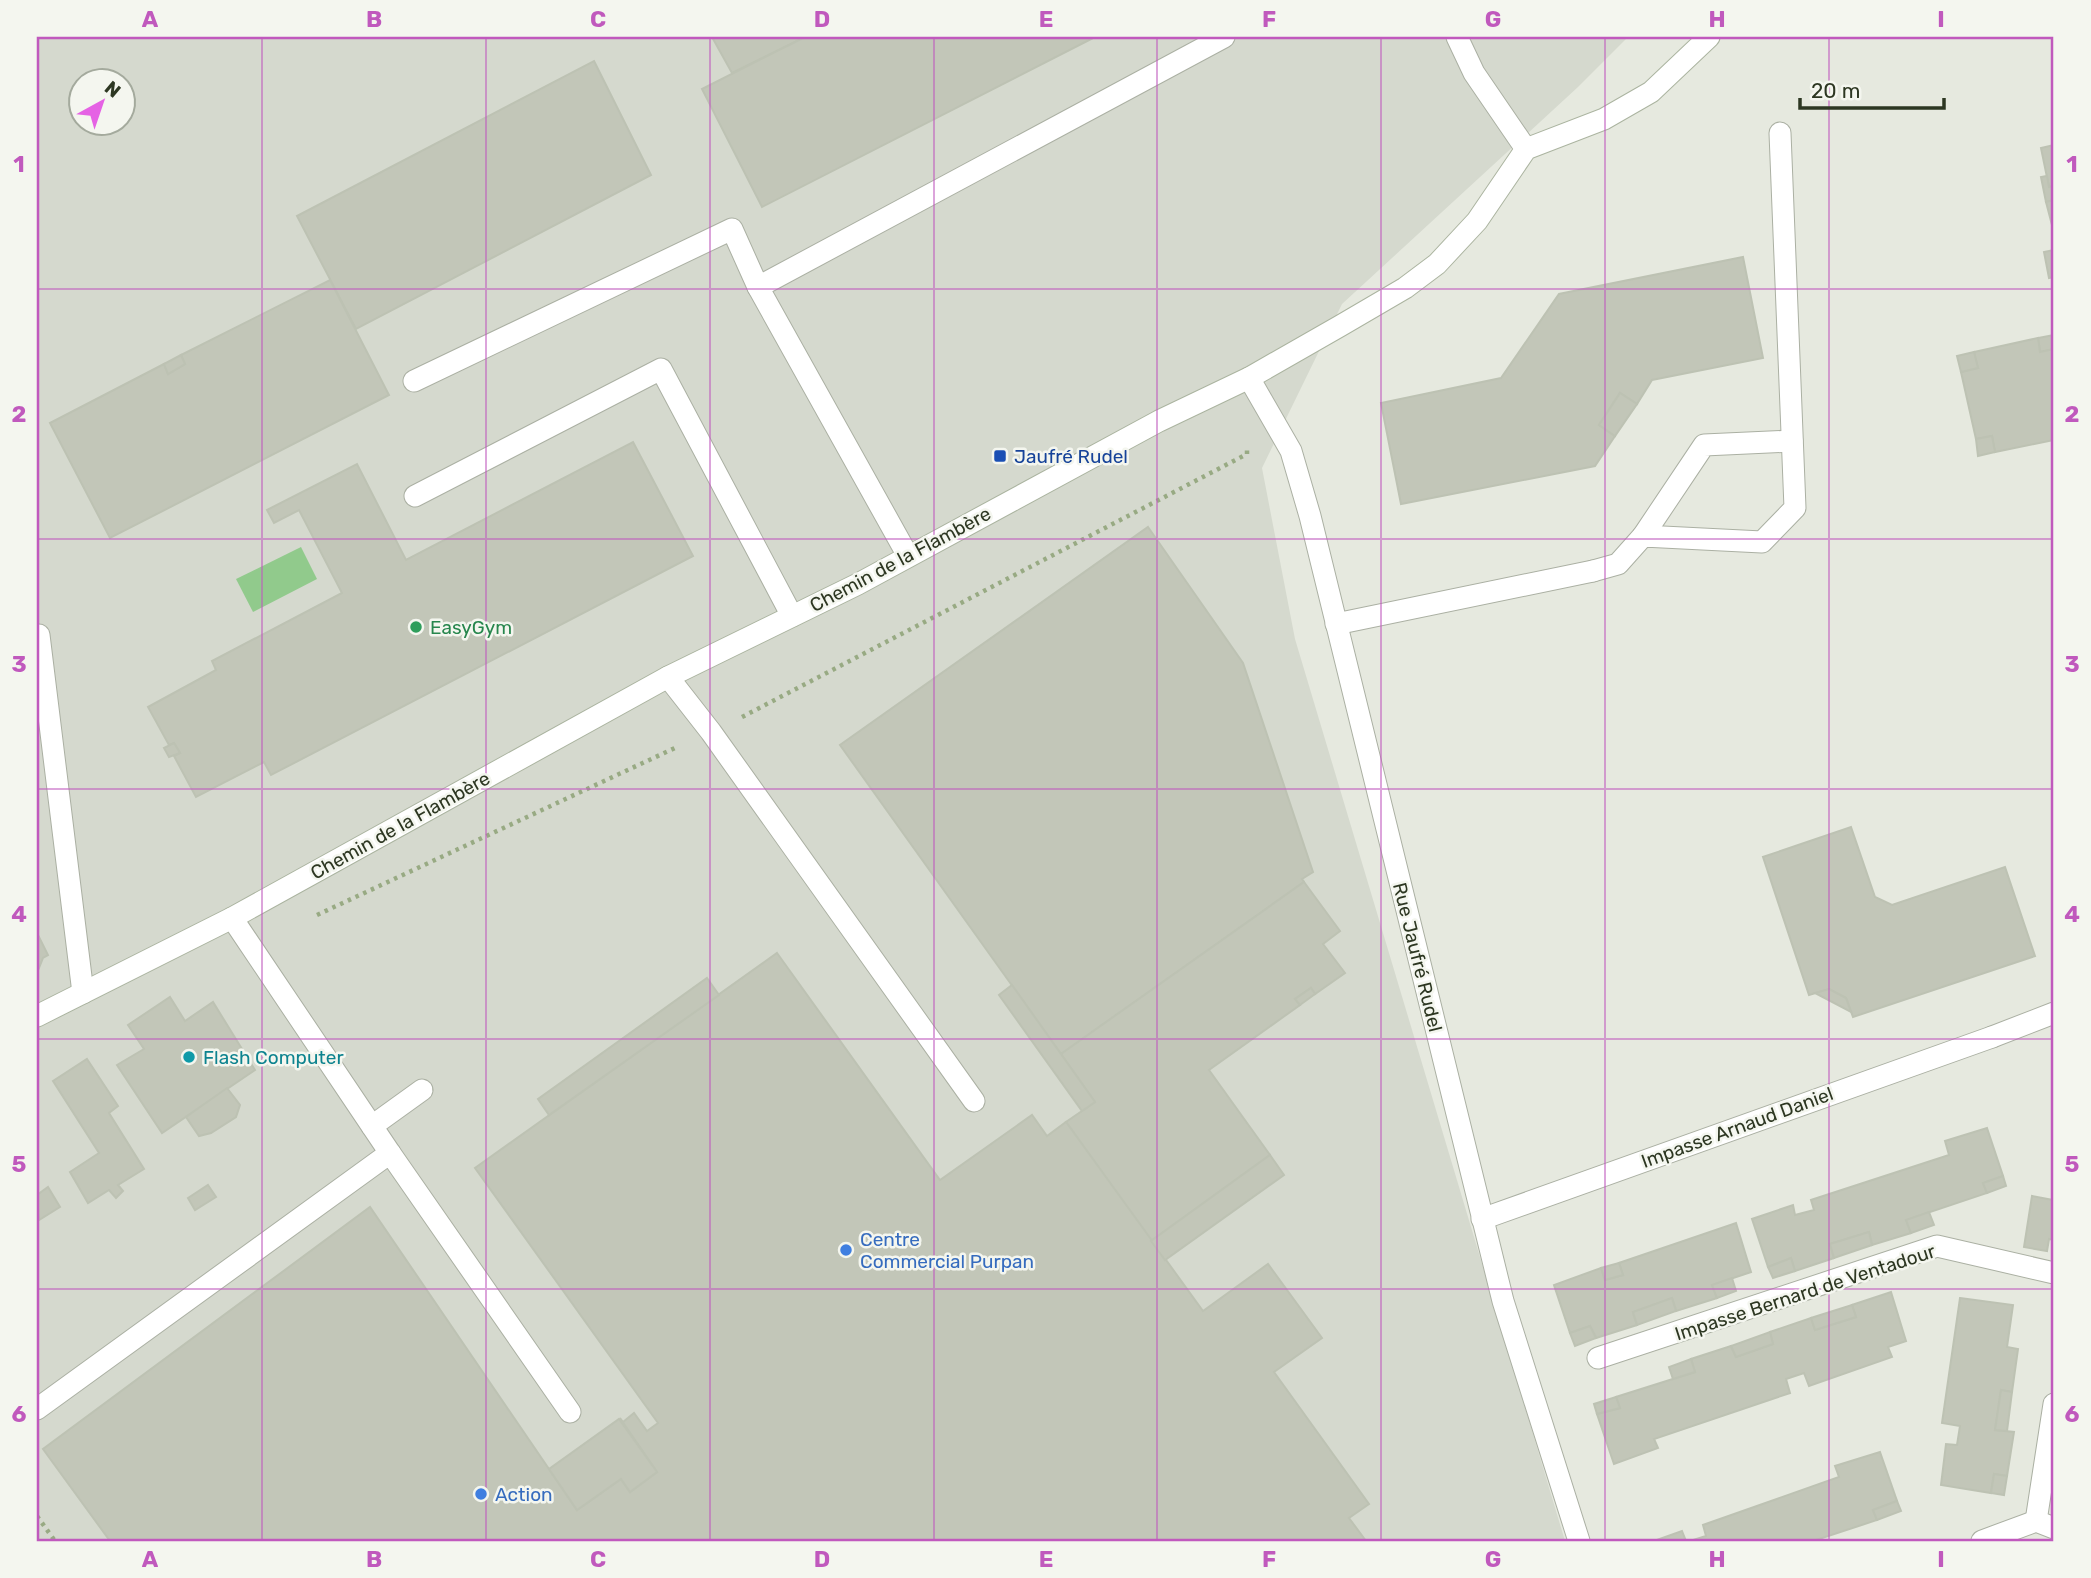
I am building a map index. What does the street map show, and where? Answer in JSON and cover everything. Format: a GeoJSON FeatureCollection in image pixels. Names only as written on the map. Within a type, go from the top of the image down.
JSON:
{"type":"FeatureCollection","features":[{"type":"Feature","properties":{"kind":"street"},"geometry":{"type":"LineString","coordinates":[[758,287],[1224,37]]}},
{"type":"Feature","properties":{"kind":"street"},"geometry":{"type":"LineString","coordinates":[[1457,37],[1474,73],[1526,149],[1604,119],[1651,92],[1709,37]]}},
{"type":"Feature","properties":{"kind":"street"},"geometry":{"type":"LineString","coordinates":[[1643,536],[1762,542],[1795,508],[1780,133]]}},
{"type":"Feature","properties":{"kind":"street","name":"Chemin de la Flambère"},"geometry":{"type":"LineString","coordinates":[[37,1016],[232,918],[668,677],[908,556],[1159,421],[1249,378],[1405,288],[1437,264],[1477,222],[1526,149]]}},
{"type":"Feature","properties":{"kind":"street"},"geometry":{"type":"LineString","coordinates":[[414,381],[732,229],[758,287],[908,556]]}},
{"type":"Feature","properties":{"kind":"street"},"geometry":{"type":"LineString","coordinates":[[415,496],[661,369],[792,616]]}},
{"type":"Feature","properties":{"kind":"street","name":"Rue Jaufré Rudel"},"geometry":{"type":"LineString","coordinates":[[1249,378],[1290,451],[1310,516],[1503,1301],[1579,1541]]}},
{"type":"Feature","properties":{"kind":"street"},"geometry":{"type":"LineString","coordinates":[[1336,624],[1618,564],[1643,536],[1704,445],[1792,441]]}},
{"type":"Feature","properties":{"kind":"street"},"geometry":{"type":"LineString","coordinates":[[39,635],[83,993]]}},
{"type":"Feature","properties":{"kind":"street"},"geometry":{"type":"LineString","coordinates":[[668,677],[711,732],[974,1101]]}},
{"type":"Feature","properties":{"kind":"street"},"geometry":{"type":"LineString","coordinates":[[232,918],[390,1153],[570,1412]]}},
{"type":"Feature","properties":{"kind":"street","name":"Impasse Arnaud Daniel"},"geometry":{"type":"LineString","coordinates":[[1482,1219],[2054,1013]]}},
{"type":"Feature","properties":{"kind":"street"},"geometry":{"type":"LineString","coordinates":[[372,1126],[422,1090]]}},
{"type":"Feature","properties":{"kind":"street"},"geometry":{"type":"LineString","coordinates":[[37,1409],[390,1153]]}},
{"type":"Feature","properties":{"kind":"street","name":"Impasse Bernard de Ventadour"},"geometry":{"type":"LineString","coordinates":[[1598,1358],[1937,1246],[2054,1273]]}},
{"type":"Feature","properties":{"kind":"street"},"geometry":{"type":"LineString","coordinates":[[1982,1541],[2045,1525],[2054,1404]]}},
{"type":"Feature","properties":{"kind":"path"},"geometry":{"type":"LineString","coordinates":[[37,1516],[55,1541]]}},
{"type":"Feature","properties":{"kind":"shaded area"},"geometry":{"type":"Polygon","coordinates":[[[37,37],[1628,37],[1578,87],[1342,304],[1262,468],[1295,639],[1565,1541],[37,1541],[37,37]]]}},
{"type":"Feature","properties":{"kind":"shaded area"},"geometry":{"type":"Polygon","coordinates":[[[301,547],[317,579],[253,612],[236,579],[301,547]]]}},
{"type":"Feature","properties":{"kind":"building"},"geometry":{"type":"Polygon","coordinates":[[[712,37],[805,37],[732,73],[712,37]]]}},
{"type":"Feature","properties":{"kind":"building"},"geometry":{"type":"Polygon","coordinates":[[[805,37],[1095,37],[762,207],[702,89],[805,37]]]}},
{"type":"Feature","properties":{"kind":"building"},"geometry":{"type":"Polygon","coordinates":[[[594,61],[651,175],[356,329],[297,216],[594,61]]]}},
{"type":"Feature","properties":{"kind":"building"},"geometry":{"type":"Polygon","coordinates":[[[2054,145],[2054,186],[2049,187],[2041,148],[2054,145]]]}},
{"type":"Feature","properties":{"kind":"building"},"geometry":{"type":"Polygon","coordinates":[[[2047,176],[2049,187],[2054,186],[2054,200],[2046,202],[2041,177],[2047,176]]]}},
{"type":"Feature","properties":{"kind":"building"},"geometry":{"type":"Polygon","coordinates":[[[2054,200],[2054,225],[2052,225],[2046,202],[2054,200]]]}},
{"type":"Feature","properties":{"kind":"building"},"geometry":{"type":"Polygon","coordinates":[[[2054,250],[2054,277],[2049,278],[2044,252],[2054,250]]]}},
{"type":"Feature","properties":{"kind":"building"},"geometry":{"type":"Polygon","coordinates":[[[1743,257],[1763,358],[1652,380],[1637,404],[1620,393],[1599,425],[1615,436],[1595,466],[1401,504],[1381,403],[1501,378],[1559,294],[1743,257]]]}},
{"type":"Feature","properties":{"kind":"building"},"geometry":{"type":"Polygon","coordinates":[[[330,280],[389,395],[110,538],[50,423],[164,364],[168,374],[185,364],[181,355],[330,280]]]}},
{"type":"Feature","properties":{"kind":"building"},"geometry":{"type":"Polygon","coordinates":[[[2054,335],[2054,349],[2040,352],[2038,338],[2054,335]]]}},
{"type":"Feature","properties":{"kind":"building"},"geometry":{"type":"Polygon","coordinates":[[[2038,338],[2040,352],[2054,349],[2054,440],[1995,452],[1992,436],[1976,439],[1961,372],[1978,368],[1974,352],[2038,338]]]}},
{"type":"Feature","properties":{"kind":"building"},"geometry":{"type":"Polygon","coordinates":[[[1974,352],[1978,368],[1961,372],[1957,356],[1974,352]]]}},
{"type":"Feature","properties":{"kind":"building"},"geometry":{"type":"Polygon","coordinates":[[[181,355],[185,364],[168,374],[164,364],[181,355]]]}},
{"type":"Feature","properties":{"kind":"building"},"geometry":{"type":"Polygon","coordinates":[[[1620,393],[1637,404],[1615,436],[1599,425],[1620,393]]]}},
{"type":"Feature","properties":{"kind":"building"},"geometry":{"type":"Polygon","coordinates":[[[1992,436],[1995,452],[1978,456],[1976,439],[1992,436]]]}},
{"type":"Feature","properties":{"kind":"building","name":"EasyGym"},"geometry":{"type":"Polygon","coordinates":[[[633,442],[693,556],[271,775],[264,762],[196,797],[174,756],[180,753],[174,743],[169,745],[148,707],[216,670],[212,661],[342,593],[299,510],[274,523],[267,510],[357,464],[406,560],[633,442]]]}},
{"type":"Feature","properties":{"kind":"building"},"geometry":{"type":"Polygon","coordinates":[[[1148,527],[1243,663],[1313,872],[1302,879],[1304,882],[1061,1054],[840,745],[1148,527]]]}},
{"type":"Feature","properties":{"kind":"building"},"geometry":{"type":"Polygon","coordinates":[[[174,743],[180,753],[169,757],[164,748],[174,743]]]}},
{"type":"Feature","properties":{"kind":"building"},"geometry":{"type":"Polygon","coordinates":[[[1851,827],[1875,897],[1892,905],[2005,867],[2035,956],[1853,1017],[1846,998],[1829,989],[1809,995],[1763,857],[1851,827]]]}},
{"type":"Feature","properties":{"kind":"building"},"geometry":{"type":"Polygon","coordinates":[[[1304,882],[1340,931],[1323,944],[1345,973],[1315,994],[1311,988],[1295,999],[1300,1005],[1209,1070],[1270,1155],[1151,1241],[1066,1122],[1095,1102],[1061,1054],[1304,882]]]}},
{"type":"Feature","properties":{"kind":"building"},"geometry":{"type":"Polygon","coordinates":[[[37,933],[48,955],[43,958],[37,973],[37,933]]]}},
{"type":"Feature","properties":{"kind":"building","name":"Centre Commercial Purpan"},"geometry":{"type":"Polygon","coordinates":[[[777,953],[940,1180],[1032,1115],[1047,1136],[1066,1122],[1203,1311],[1268,1264],[1322,1338],[1274,1372],[1369,1504],[1349,1518],[1366,1541],[110,1541],[43,1449],[370,1207],[577,1510],[621,1479],[630,1492],[657,1472],[620,1418],[623,1422],[634,1413],[647,1431],[658,1423],[475,1168],[777,953]]]}},
{"type":"Feature","properties":{"kind":"building"},"geometry":{"type":"Polygon","coordinates":[[[707,978],[719,995],[549,1115],[538,1099],[707,978]]]}},
{"type":"Feature","properties":{"kind":"building"},"geometry":{"type":"Polygon","coordinates":[[[1012,985],[1095,1102],[1082,1111],[999,995],[1012,985]]]}},
{"type":"Feature","properties":{"kind":"building"},"geometry":{"type":"Polygon","coordinates":[[[1311,988],[1315,994],[1300,1005],[1295,999],[1311,988]]]}},
{"type":"Feature","properties":{"kind":"building"},"geometry":{"type":"Polygon","coordinates":[[[1829,989],[1846,998],[1851,1012],[1815,993],[1829,989]]]}},
{"type":"Feature","properties":{"kind":"building","name":"Flash Computer"},"geometry":{"type":"Polygon","coordinates":[[[170,997],[185,1021],[213,1002],[255,1070],[162,1133],[117,1065],[144,1049],[128,1025],[170,997]]]}},
{"type":"Feature","properties":{"kind":"building"},"geometry":{"type":"Polygon","coordinates":[[[87,1059],[118,1106],[109,1113],[144,1169],[118,1185],[123,1191],[116,1198],[109,1190],[88,1203],[70,1172],[99,1153],[53,1081],[87,1059]]]}},
{"type":"Feature","properties":{"kind":"building"},"geometry":{"type":"Polygon","coordinates":[[[227,1088],[240,1105],[236,1117],[211,1133],[199,1136],[186,1117],[227,1088]]]}},
{"type":"Feature","properties":{"kind":"building"},"geometry":{"type":"Polygon","coordinates":[[[1987,1128],[2003,1176],[1983,1183],[1987,1193],[1906,1220],[1911,1233],[1872,1245],[1869,1232],[1830,1244],[1834,1258],[1795,1271],[1791,1258],[1768,1267],[1752,1219],[1793,1205],[1795,1215],[1814,1210],[1811,1200],[1949,1155],[1945,1141],[1987,1128]]]}},
{"type":"Feature","properties":{"kind":"building"},"geometry":{"type":"Polygon","coordinates":[[[1270,1155],[1284,1175],[1165,1260],[1151,1241],[1270,1155]]]}},
{"type":"Feature","properties":{"kind":"building"},"geometry":{"type":"Polygon","coordinates":[[[2003,1176],[2006,1186],[1987,1193],[1983,1183],[2003,1176]]]}},
{"type":"Feature","properties":{"kind":"building"},"geometry":{"type":"Polygon","coordinates":[[[208,1185],[216,1197],[195,1210],[188,1198],[208,1185]]]}},
{"type":"Feature","properties":{"kind":"building"},"geometry":{"type":"Polygon","coordinates":[[[48,1187],[60,1207],[39,1220],[37,1195],[48,1187]]]}},
{"type":"Feature","properties":{"kind":"building"},"geometry":{"type":"Polygon","coordinates":[[[2054,1194],[2054,1240],[2049,1239],[2047,1251],[2024,1247],[2032,1196],[2053,1200],[2054,1194]]]}},
{"type":"Feature","properties":{"kind":"building"},"geometry":{"type":"Polygon","coordinates":[[[1929,1212],[1934,1225],[1911,1233],[1906,1220],[1929,1212]]]}},
{"type":"Feature","properties":{"kind":"building"},"geometry":{"type":"Polygon","coordinates":[[[1736,1223],[1751,1272],[1712,1285],[1717,1298],[1676,1311],[1672,1298],[1633,1312],[1637,1325],[1596,1338],[1590,1326],[1570,1333],[1554,1285],[1601,1268],[1605,1280],[1623,1275],[1619,1263],[1736,1223]]]}},
{"type":"Feature","properties":{"kind":"building"},"geometry":{"type":"Polygon","coordinates":[[[1869,1232],[1872,1245],[1834,1258],[1830,1244],[1869,1232]]]}},
{"type":"Feature","properties":{"kind":"building"},"geometry":{"type":"Polygon","coordinates":[[[1791,1258],[1795,1271],[1773,1278],[1768,1267],[1791,1258]]]}},
{"type":"Feature","properties":{"kind":"building"},"geometry":{"type":"Polygon","coordinates":[[[1619,1263],[1623,1275],[1605,1280],[1601,1268],[1619,1263]]]}},
{"type":"Feature","properties":{"kind":"building"},"geometry":{"type":"Polygon","coordinates":[[[1732,1278],[1736,1291],[1717,1298],[1712,1285],[1732,1278]]]}},
{"type":"Feature","properties":{"kind":"building"},"geometry":{"type":"Polygon","coordinates":[[[1891,1292],[1906,1341],[1888,1347],[1892,1357],[1809,1386],[1804,1373],[1786,1379],[1790,1393],[1654,1439],[1658,1448],[1614,1464],[1597,1414],[1620,1408],[1616,1397],[1695,1372],[1691,1359],[1731,1346],[1736,1357],[1773,1344],[1770,1332],[1811,1318],[1815,1330],[1856,1317],[1852,1305],[1891,1292]]]}},
{"type":"Feature","properties":{"kind":"building"},"geometry":{"type":"Polygon","coordinates":[[[1672,1298],[1676,1311],[1637,1325],[1633,1312],[1672,1298]]]}},
{"type":"Feature","properties":{"kind":"building"},"geometry":{"type":"Polygon","coordinates":[[[1960,1298],[2013,1305],[2007,1347],[2018,1349],[2012,1392],[2001,1390],[1995,1430],[2014,1432],[2007,1476],[1994,1474],[1991,1493],[1941,1485],[1946,1444],[1957,1445],[1960,1426],[1942,1423],[1960,1298]]]}},
{"type":"Feature","properties":{"kind":"building"},"geometry":{"type":"Polygon","coordinates":[[[1852,1305],[1856,1317],[1815,1330],[1811,1318],[1852,1305]]]}},
{"type":"Feature","properties":{"kind":"building"},"geometry":{"type":"Polygon","coordinates":[[[1590,1326],[1596,1338],[1575,1346],[1570,1333],[1590,1326]]]}},
{"type":"Feature","properties":{"kind":"building"},"geometry":{"type":"Polygon","coordinates":[[[1770,1332],[1773,1344],[1736,1357],[1731,1346],[1770,1332]]]}},
{"type":"Feature","properties":{"kind":"building"},"geometry":{"type":"Polygon","coordinates":[[[1691,1359],[1695,1372],[1673,1379],[1669,1367],[1691,1359]]]}},
{"type":"Feature","properties":{"kind":"building"},"geometry":{"type":"Polygon","coordinates":[[[2001,1390],[2012,1392],[2007,1431],[1995,1430],[2001,1390]]]}},
{"type":"Feature","properties":{"kind":"building"},"geometry":{"type":"Polygon","coordinates":[[[1616,1397],[1620,1408],[1597,1414],[1594,1404],[1616,1397]]]}},
{"type":"Feature","properties":{"kind":"building"},"geometry":{"type":"Polygon","coordinates":[[[619,1419],[657,1472],[630,1492],[621,1479],[577,1510],[549,1469],[619,1419]]]}},
{"type":"Feature","properties":{"kind":"building"},"geometry":{"type":"Polygon","coordinates":[[[1880,1452],[1897,1501],[1873,1510],[1877,1520],[1813,1541],[1690,1541],[1706,1536],[1703,1525],[1839,1477],[1835,1466],[1880,1452]]]}},
{"type":"Feature","properties":{"kind":"building"},"geometry":{"type":"Polygon","coordinates":[[[1994,1474],[2007,1476],[2004,1495],[1991,1493],[1994,1474]]]}},
{"type":"Feature","properties":{"kind":"building"},"geometry":{"type":"Polygon","coordinates":[[[1897,1501],[1901,1511],[1877,1520],[1873,1510],[1897,1501]]]}},
{"type":"Feature","properties":{"kind":"building"},"geometry":{"type":"Polygon","coordinates":[[[1682,1531],[1686,1541],[1654,1541],[1682,1531]]]}},
{"type":"Feature","properties":{"kind":"place","name":"Jaufré Rudel"},"geometry":{"type":"Point","coordinates":[1000,456]}},
{"type":"Feature","properties":{"kind":"place","name":"EasyGym"},"geometry":{"type":"Point","coordinates":[416,627]}},
{"type":"Feature","properties":{"kind":"place","name":"Flash Computer"},"geometry":{"type":"Point","coordinates":[189,1057]}},
{"type":"Feature","properties":{"kind":"place","name":"Centre Commercial Purpan"},"geometry":{"type":"Point","coordinates":[846,1250]}},
{"type":"Feature","properties":{"kind":"place","name":"Action"},"geometry":{"type":"Point","coordinates":[481,1494]}}]}
